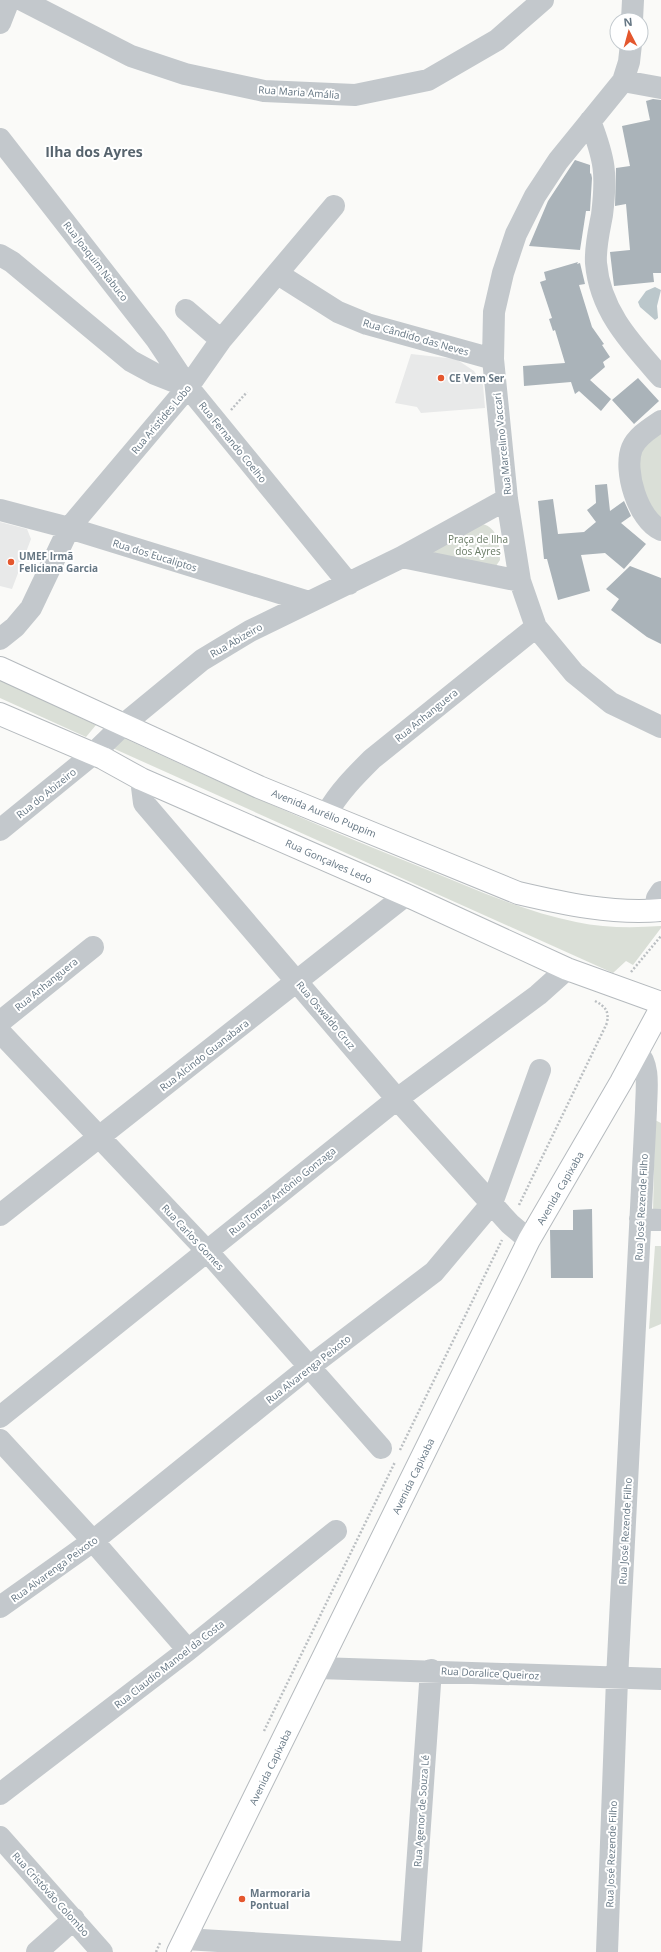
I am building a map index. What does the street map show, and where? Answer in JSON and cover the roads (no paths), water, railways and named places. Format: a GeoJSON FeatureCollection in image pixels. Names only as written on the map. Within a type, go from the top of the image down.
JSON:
{"type":"FeatureCollection","features":[{"type":"Feature","properties":{"kind":"main road","name":"Avenida Aurélio Puppim"},"geometry":{"type":"LineString","coordinates":[[0,668],[258,787],[327,813],[518,893],[560,903],[609,910],[659,904]]}},
{"type":"Feature","properties":{"kind":"main road","name":"Rua Gonçalves Ledo"},"geometry":{"type":"LineString","coordinates":[[0,714],[92,755],[103,758],[141,779],[406,895],[567,969],[661,1003]]}},
{"type":"Feature","properties":{"kind":"main road","name":"Avenida Capixaba"},"geometry":{"type":"LineString","coordinates":[[175,1943],[318,1668],[529,1240],[621,1082],[661,1008]]}},
{"type":"Feature","properties":{"kind":"street"},"geometry":{"type":"LineString","coordinates":[[0,23],[9,0]]}},
{"type":"Feature","properties":{"kind":"street","name":"Rua Maria Amália"},"geometry":{"type":"LineString","coordinates":[[22,0],[131,56],[186,74],[264,91],[355,95],[428,80],[497,40],[543,0]]}},
{"type":"Feature","properties":{"kind":"street"},"geometry":{"type":"LineString","coordinates":[[632,0],[632,12]]}},
{"type":"Feature","properties":{"kind":"street"},"geometry":{"type":"LineString","coordinates":[[630,52],[629,62],[623,81],[661,88]]}},
{"type":"Feature","properties":{"kind":"street","name":"Rua Marcelino Vaccari"},"geometry":{"type":"LineString","coordinates":[[623,81],[558,161],[535,196],[516,234],[503,273],[494,312],[493,359],[507,499],[520,580],[536,627],[574,673],[611,703],[661,727]]}},
{"type":"Feature","properties":{"kind":"street"},"geometry":{"type":"LineString","coordinates":[[590,121],[602,151],[605,170],[604,193],[596,252],[598,277],[607,305],[622,332],[661,377]]}},
{"type":"Feature","properties":{"kind":"street","name":"Rua Joaquim Nabuco"},"geometry":{"type":"LineString","coordinates":[[0,139],[156,339],[188,387]]}},
{"type":"Feature","properties":{"kind":"street","name":"Rua Aristides Lobo"},"geometry":{"type":"LineString","coordinates":[[0,639],[15,627],[31,608],[69,528],[188,387],[221,340],[334,206]]}},
{"type":"Feature","properties":{"kind":"street","name":"Rua Fernando Coelho"},"geometry":{"type":"LineString","coordinates":[[0,255],[12,262],[131,361],[155,374],[188,387],[349,584]]}},
{"type":"Feature","properties":{"kind":"street","name":"Rua Cândido das Neves"},"geometry":{"type":"LineString","coordinates":[[278,274],[338,312],[367,324],[493,359]]}},
{"type":"Feature","properties":{"kind":"street"},"geometry":{"type":"LineString","coordinates":[[186,310],[221,340]]}},
{"type":"Feature","properties":{"kind":"street"},"geometry":{"type":"LineString","coordinates":[[661,421],[637,440],[632,446],[630,461],[633,487],[638,503],[647,519],[661,530]]}},
{"type":"Feature","properties":{"kind":"street","name":"Rua Abizeiro"},"geometry":{"type":"LineString","coordinates":[[92,755],[123,725],[202,660],[250,631],[402,557],[507,499]]}},
{"type":"Feature","properties":{"kind":"street","name":"Rua dos Eucaliptos"},"geometry":{"type":"LineString","coordinates":[[0,510],[69,528],[309,602]]}},
{"type":"Feature","properties":{"kind":"street"},"geometry":{"type":"LineString","coordinates":[[402,557],[520,580]]}},
{"type":"Feature","properties":{"kind":"street","name":"Rua Anhanguera"},"geometry":{"type":"LineString","coordinates":[[327,813],[348,783],[372,758],[536,627]]}},
{"type":"Feature","properties":{"kind":"street","name":"Rua do Abizeiro"},"geometry":{"type":"LineString","coordinates":[[0,830],[92,755]]}},
{"type":"Feature","properties":{"kind":"street","name":"Rua Oswaldo Cruz"},"geometry":{"type":"LineString","coordinates":[[141,779],[144,803],[397,1099],[510,1224],[529,1240]]}},
{"type":"Feature","properties":{"kind":"street","name":"Rua Alcindo Guanabara"},"geometry":{"type":"LineString","coordinates":[[0,1215],[406,895]]}},
{"type":"Feature","properties":{"kind":"street","name":"Rua Anhanguera"},"geometry":{"type":"LineString","coordinates":[[0,1022],[93,946]]}},
{"type":"Feature","properties":{"kind":"street","name":"Rua Tomaz Antônio Gonzaga"},"geometry":{"type":"LineString","coordinates":[[0,1417],[397,1099],[538,994],[567,969]]}},
{"type":"Feature","properties":{"kind":"street","name":"Rua Carlos Gomes"},"geometry":{"type":"LineString","coordinates":[[0,1032],[207,1251],[309,1367],[392,1452]]}},
{"type":"Feature","properties":{"kind":"street","name":"Rua José Rezende Filho"},"geometry":{"type":"LineString","coordinates":[[608,1952],[617,1679],[651,1219],[646,1110],[646,1068],[644,1061],[637,1052]]}},
{"type":"Feature","properties":{"kind":"street","name":"Rua Alvarenga Peixoto"},"geometry":{"type":"LineString","coordinates":[[0,1608],[93,1541],[309,1367],[434,1272],[492,1203],[540,1070]]}},
{"type":"Feature","properties":{"kind":"street"},"geometry":{"type":"LineString","coordinates":[[621,1082],[635,1094],[646,1110]]}},
{"type":"Feature","properties":{"kind":"street"},"geometry":{"type":"LineString","coordinates":[[0,1440],[93,1541],[188,1650]]}},
{"type":"Feature","properties":{"kind":"street","name":"Rua Claudio Manoel da Costa"},"geometry":{"type":"LineString","coordinates":[[0,1794],[188,1650],[336,1531]]}},
{"type":"Feature","properties":{"kind":"street","name":"Rua Doralice Queiroz"},"geometry":{"type":"LineString","coordinates":[[318,1668],[432,1670],[661,1680]]}},
{"type":"Feature","properties":{"kind":"street","name":"Rua Agenor de Souza Lé"},"geometry":{"type":"LineString","coordinates":[[411,1952],[432,1670]]}},
{"type":"Feature","properties":{"kind":"street","name":"Rua Cristóvão Colombo"},"geometry":{"type":"LineString","coordinates":[[0,1837],[102,1952]]}},
{"type":"Feature","properties":{"kind":"street"},"geometry":{"type":"LineString","coordinates":[[37,1952],[74,1919]]}},
{"type":"Feature","properties":{"kind":"street"},"geometry":{"type":"LineString","coordinates":[[175,1943],[399,1952]]}},
{"type":"Feature","properties":{"kind":"place","name":"CE Vem Ser"},"geometry":{"type":"Point","coordinates":[441,378]}},
{"type":"Feature","properties":{"kind":"place","name":"UMEF Irmã Feliciana Garcia"},"geometry":{"type":"Point","coordinates":[11,562]}},
{"type":"Feature","properties":{"kind":"place","name":"Marmoraria Pontual"},"geometry":{"type":"Point","coordinates":[242,1899]}},
{"type":"Feature","properties":{"kind":"district","name":"Ilha dos Ayres"},"geometry":{"type":"Point","coordinates":[94,152]}},
{"type":"Feature","properties":{"kind":"park label","name":"Praça de Ilha dos Ayres"},"geometry":{"type":"Point","coordinates":[478,544]}}]}
